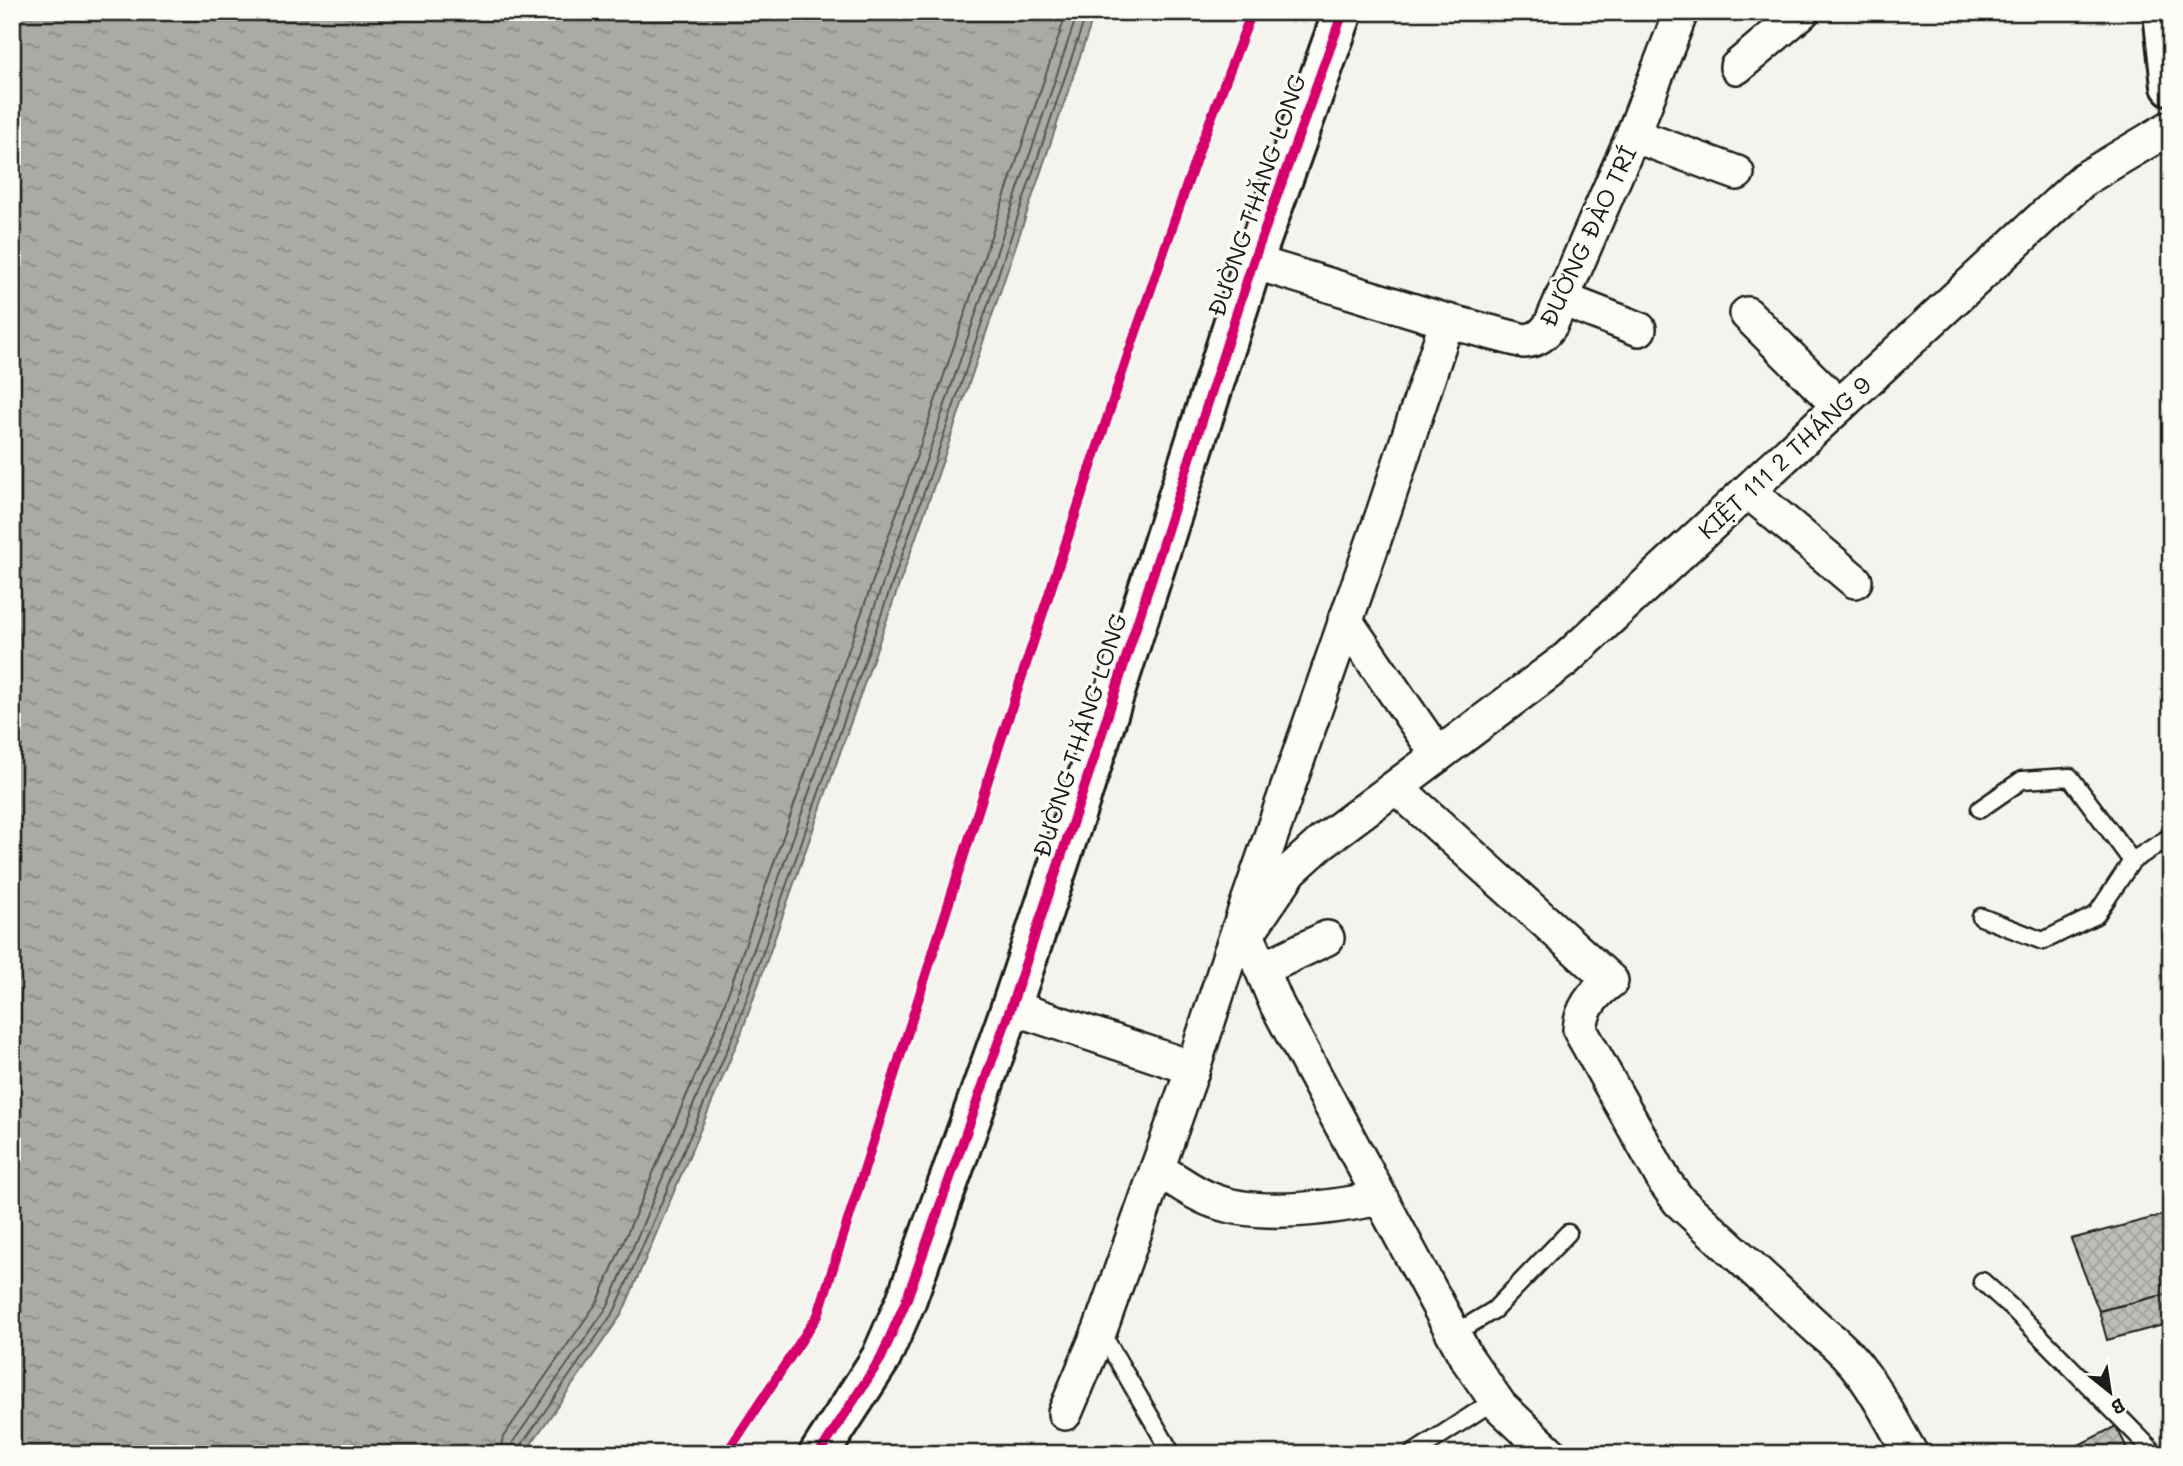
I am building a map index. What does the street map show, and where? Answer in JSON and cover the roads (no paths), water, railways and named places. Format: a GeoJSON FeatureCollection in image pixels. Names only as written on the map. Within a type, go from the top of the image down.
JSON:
{"type":"FeatureCollection","features":[{"type":"Feature","properties":{"kind":"main road","name":"ĐƯỜNG THĂNG LONG"},"geometry":{"type":"LineString","coordinates":[[819,1454],[881,1358],[901,1313],[1011,1007],[1093,761],[1252,262],[1343,12]]}},
{"type":"Feature","properties":{"kind":"main road"},"geometry":{"type":"LineString","coordinates":[[2163,12],[2171,86]]}},
{"type":"Feature","properties":{"kind":"street","name":"ĐƯỜNG ĐÀO TRÍ"},"geometry":{"type":"LineString","coordinates":[[1252,262],[1447,321],[1524,341],[1534,340],[1545,334],[1633,135],[1681,12]]}},
{"type":"Feature","properties":{"kind":"street"},"geometry":{"type":"LineString","coordinates":[[1737,67],[1802,12]]}},
{"type":"Feature","properties":{"kind":"street","name":"KIỆT 111 2 THÁNG 9"},"geometry":{"type":"LineString","coordinates":[[1238,944],[1291,870],[1322,842],[1565,660],[2084,179],[2171,127]]}},
{"type":"Feature","properties":{"kind":"street"},"geometry":{"type":"LineString","coordinates":[[1633,135],[1737,173]]}},
{"type":"Feature","properties":{"kind":"street"},"geometry":{"type":"LineString","coordinates":[[1562,299],[1639,329]]}},
{"type":"Feature","properties":{"kind":"street"},"geometry":{"type":"LineString","coordinates":[[1747,314],[1839,406]]}},
{"type":"Feature","properties":{"kind":"street"},"geometry":{"type":"LineString","coordinates":[[1065,1413],[1100,1330],[1238,944],[1447,321]]}},
{"type":"Feature","properties":{"kind":"street"},"geometry":{"type":"LineString","coordinates":[[1748,491],[1855,581]]}},
{"type":"Feature","properties":{"kind":"street"},"geometry":{"type":"LineString","coordinates":[[1345,620],[1438,755]]}},
{"type":"Feature","properties":{"kind":"street"},"geometry":{"type":"LineString","coordinates":[[1396,787],[1611,981],[1602,987],[1584,1008],[1580,1030],[1665,1182],[1679,1201],[1858,1364],[1911,1454]]}},
{"type":"Feature","properties":{"kind":"street"},"geometry":{"type":"LineString","coordinates":[[1262,969],[1327,938]]}},
{"type":"Feature","properties":{"kind":"street"},"geometry":{"type":"LineString","coordinates":[[1238,944],[1262,969],[1277,1005],[1483,1384],[1495,1400],[1551,1454]]}},
{"type":"Feature","properties":{"kind":"street"},"geometry":{"type":"LineString","coordinates":[[1011,1007],[1194,1068]]}},
{"type":"Feature","properties":{"kind":"street"},"geometry":{"type":"LineString","coordinates":[[1157,1169],[1209,1199],[1240,1206],[1290,1210],[1341,1206],[1380,1198]]}},
{"type":"Feature","properties":{"kind":"lane"},"geometry":{"type":"LineString","coordinates":[[1980,809],[2022,780],[2070,777],[2132,861]]}},
{"type":"Feature","properties":{"kind":"lane"},"geometry":{"type":"LineString","coordinates":[[1981,917],[2043,941],[2096,915],[2132,861],[2171,836]]}},
{"type":"Feature","properties":{"kind":"lane"},"geometry":{"type":"LineString","coordinates":[[1454,1334],[1494,1310],[1568,1233]]}},
{"type":"Feature","properties":{"kind":"lane"},"geometry":{"type":"LineString","coordinates":[[1982,1281],[2156,1454]]}},
{"type":"Feature","properties":{"kind":"lane"},"geometry":{"type":"LineString","coordinates":[[1100,1330],[1172,1454]]}},
{"type":"Feature","properties":{"kind":"lane"},"geometry":{"type":"LineString","coordinates":[[1416,1453],[1495,1400]]}},
{"type":"Feature","properties":{"kind":"water"},"geometry":{"type":"Polygon","coordinates":[[[12,12],[1095,12],[942,463],[741,1034],[622,1314],[524,1454],[12,1454],[12,12]]]}}]}
